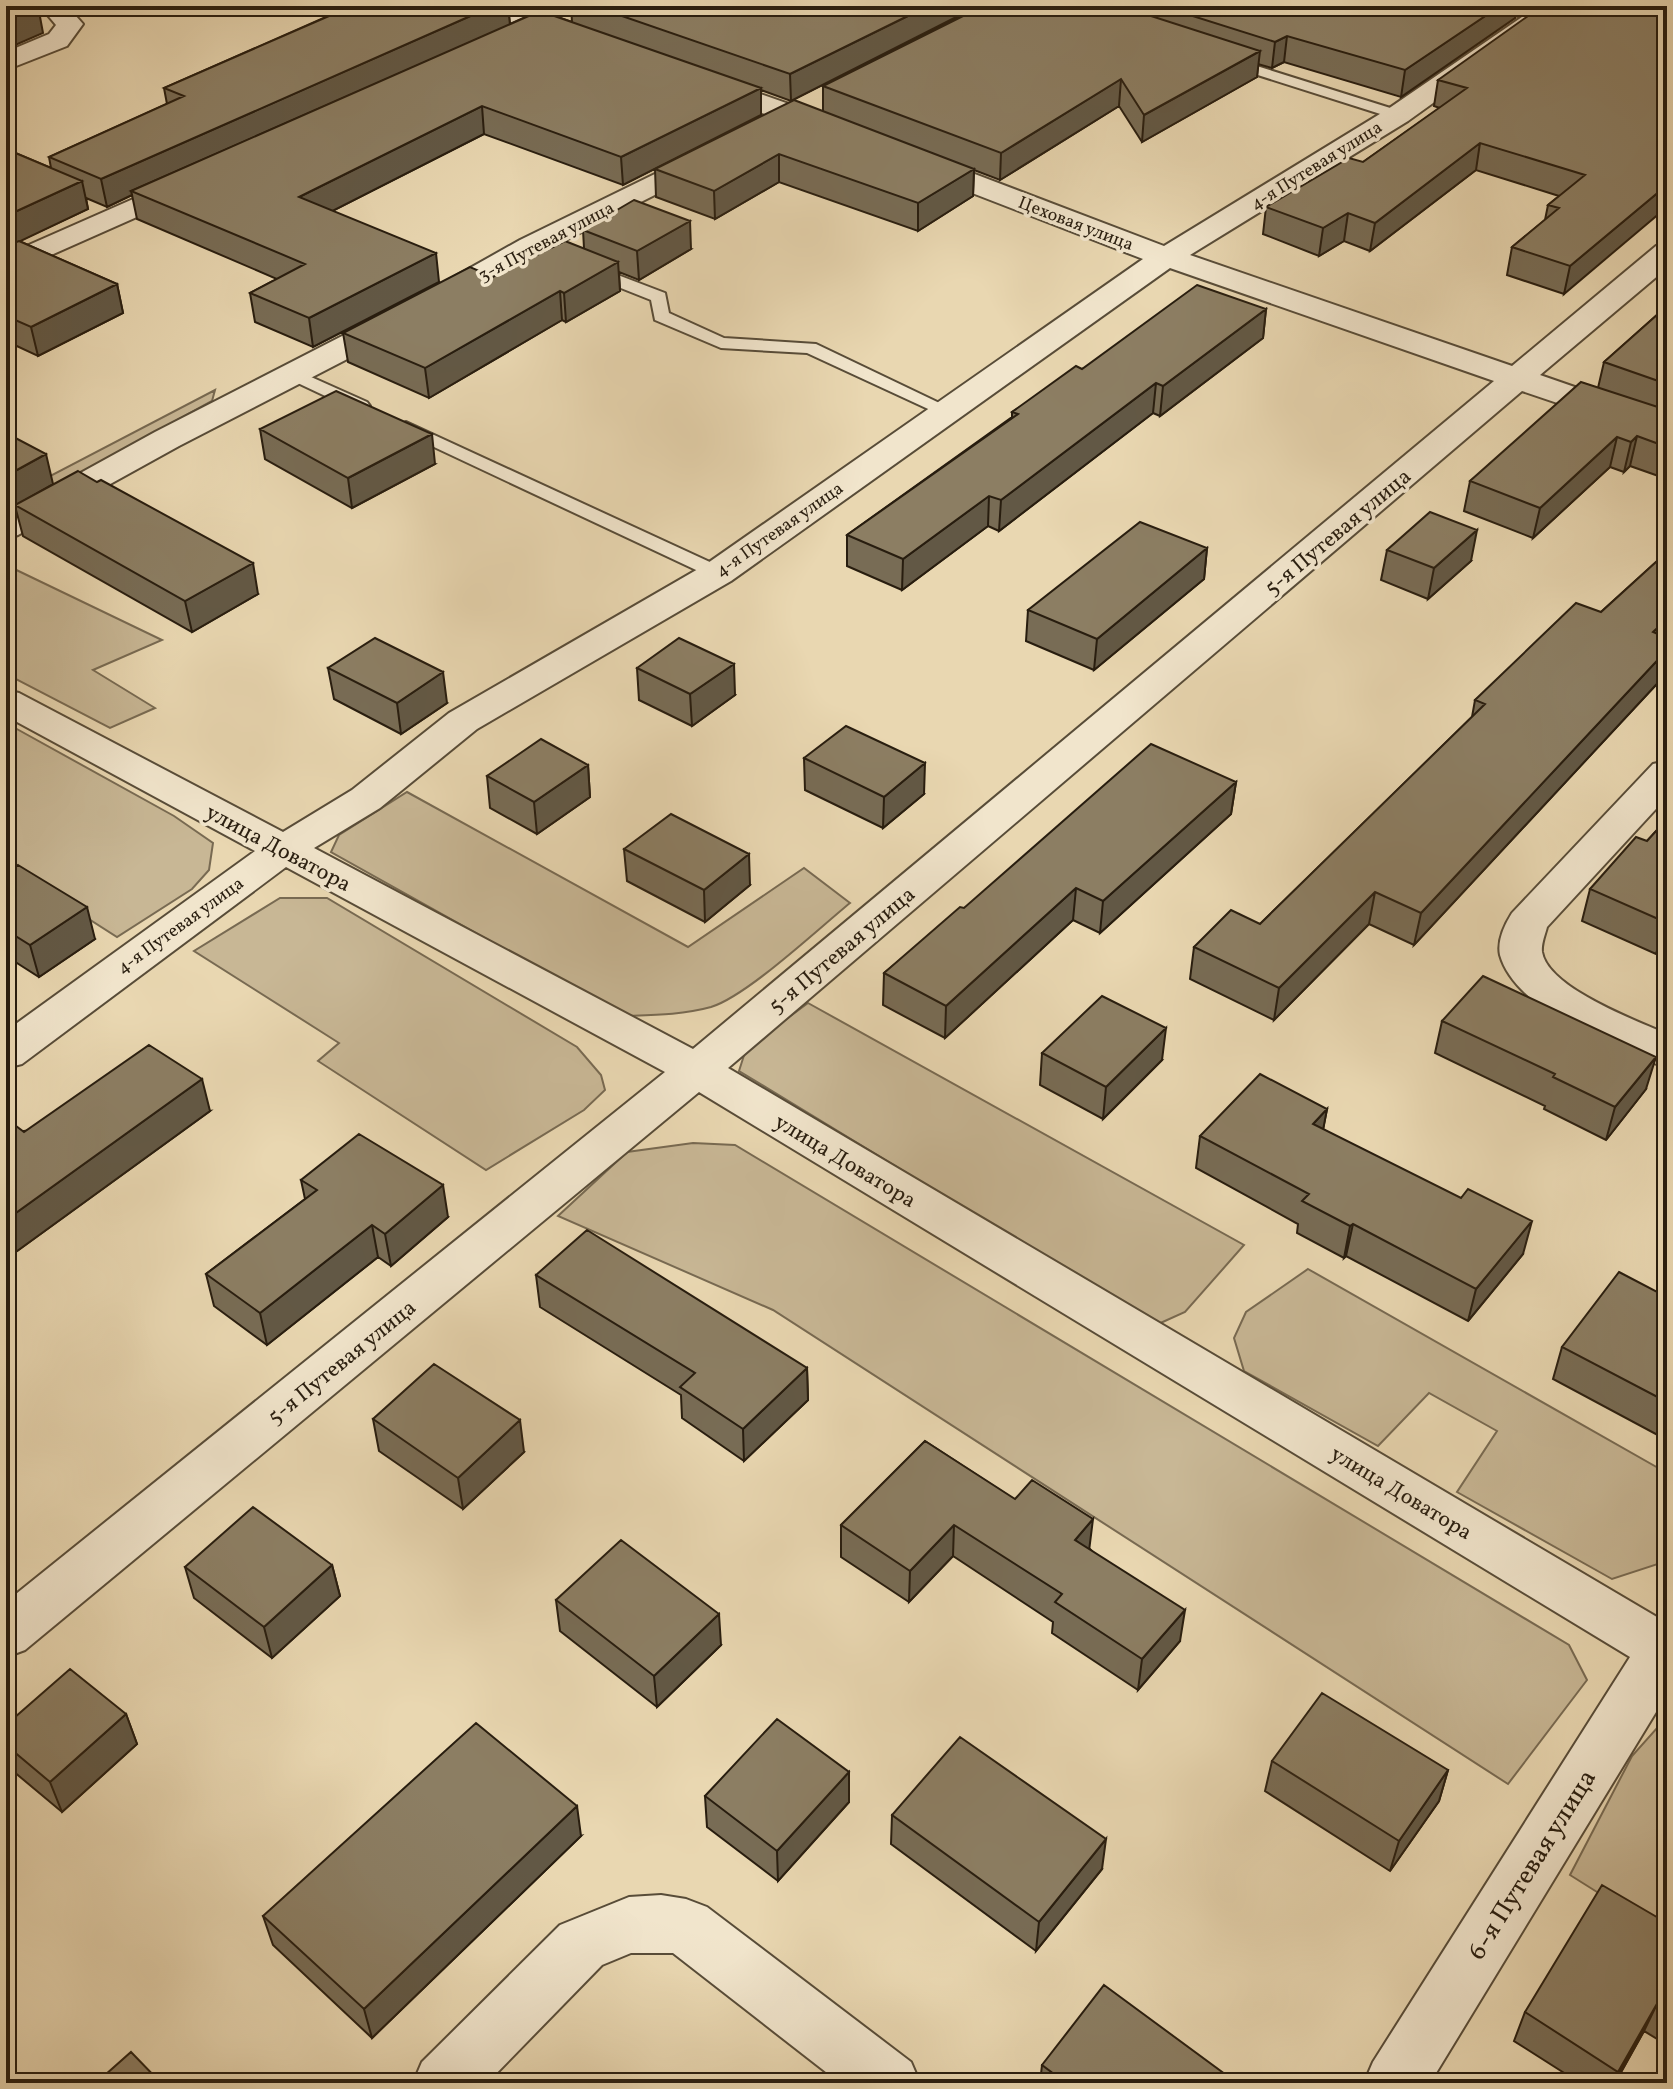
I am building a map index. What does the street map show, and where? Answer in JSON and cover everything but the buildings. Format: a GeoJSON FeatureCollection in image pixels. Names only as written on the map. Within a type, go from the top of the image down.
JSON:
{"type":"FeatureCollection","features":[{"type":"Feature","properties":{"kind":"street"},"geometry":{"type":"LineString","coordinates":[[6,62],[58,40],[70,24],[53,6]]}},
{"type":"Feature","properties":{"kind":"street"},"geometry":{"type":"LineString","coordinates":[[488,6],[601,46]]}},
{"type":"Feature","properties":{"kind":"street"},"geometry":{"type":"LineString","coordinates":[[513,38],[582,6]]}},
{"type":"Feature","properties":{"kind":"street","name":"4-я Путевая улица"},"geometry":{"type":"LineString","coordinates":[[6,1053],[284,849],[366,799],[463,721],[718,573],[1166,257],[1398,115],[1547,12]]}},
{"type":"Feature","properties":{"kind":"street"},"geometry":{"type":"LineString","coordinates":[[675,72],[866,142]]}},
{"type":"Feature","properties":{"kind":"street","name":"3-я Путевая улица"},"geometry":{"type":"LineString","coordinates":[[6,528],[291,373],[433,302],[531,246],[822,99]]}},
{"type":"Feature","properties":{"kind":"street","name":"Цеховая улица"},"geometry":{"type":"LineString","coordinates":[[895,153],[1166,257],[1667,430]]}},
{"type":"Feature","properties":{"kind":"street"},"geometry":{"type":"LineString","coordinates":[[6,266],[209,175]]}},
{"type":"Feature","properties":{"kind":"street","name":"5-я Путевая улица"},"geometry":{"type":"LineString","coordinates":[[6,1634],[697,1070],[1667,252]]}},
{"type":"Feature","properties":{"kind":"street","name":"улица Доватора"},"geometry":{"type":"LineString","coordinates":[[6,701],[697,1070],[1666,1649]]}},
{"type":"Feature","properties":{"kind":"street"},"geometry":{"type":"LineString","coordinates":[[1667,773],[1527,923],[1520,951],[1532,977],[1564,1001],[1667,1052]]}},
{"type":"Feature","properties":{"kind":"street","name":"6-я Путевая улица"},"geometry":{"type":"LineString","coordinates":[[1395,2083],[1666,1649]]}},
{"type":"Feature","properties":{"kind":"street"},"geometry":{"type":"LineString","coordinates":[[444,2083],[581,1945],[629,1925],[661,1923],[686,1927],[889,2083]]}},
{"type":"Feature","properties":{"kind":"lane"},"geometry":{"type":"LineString","coordinates":[[1493,6],[1547,12]]}},
{"type":"Feature","properties":{"kind":"lane"},"geometry":{"type":"LineString","coordinates":[[1219,58],[1398,115]]}},
{"type":"Feature","properties":{"kind":"lane"},"geometry":{"type":"LineString","coordinates":[[531,246],[659,297],[661,316],[721,343],[810,348],[945,410]]}},
{"type":"Feature","properties":{"kind":"lane"},"geometry":{"type":"LineString","coordinates":[[291,373],[718,573]]}},
{"type":"Feature","properties":{"kind":"shaded area"},"geometry":{"type":"Polygon","coordinates":[[[215,390],[212,401],[6,514],[6,499],[215,390]]]}},
{"type":"Feature","properties":{"kind":"shaded area"},"geometry":{"type":"Polygon","coordinates":[[[6,565],[162,640],[93,670],[155,708],[110,728],[6,674],[6,565]]]}},
{"type":"Feature","properties":{"kind":"shaded area"},"geometry":{"type":"Polygon","coordinates":[[[6,723],[174,816],[213,843],[209,870],[192,889],[117,937],[6,866],[6,723]]]}},
{"type":"Feature","properties":{"kind":"shaded area"},"geometry":{"type":"Polygon","coordinates":[[[407,792],[688,947],[804,868],[850,903],[762,976],[726,1000],[689,1012],[624,1016],[331,852],[339,835],[407,792]]]}},
{"type":"Feature","properties":{"kind":"shaded area"},"geometry":{"type":"Polygon","coordinates":[[[280,898],[327,898],[577,1047],[601,1075],[605,1090],[584,1110],[486,1170],[318,1061],[339,1043],[194,951],[280,898]]]}},
{"type":"Feature","properties":{"kind":"shaded area"},"geometry":{"type":"Polygon","coordinates":[[[808,1003],[1244,1245],[1185,1312],[1156,1325],[739,1071],[746,1049],[808,1003]]]}},
{"type":"Feature","properties":{"kind":"shaded area"},"geometry":{"type":"Polygon","coordinates":[[[693,1143],[735,1145],[1569,1645],[1587,1680],[1508,1784],[773,1310],[558,1216],[627,1152],[693,1143]]]}},
{"type":"Feature","properties":{"kind":"shaded area"},"geometry":{"type":"Polygon","coordinates":[[[1308,1269],[1667,1473],[1667,1555],[1661,1563],[1612,1579],[1457,1492],[1497,1431],[1429,1393],[1378,1446],[1244,1371],[1234,1338],[1246,1312],[1308,1269]]]}},
{"type":"Feature","properties":{"kind":"shaded area"},"geometry":{"type":"Polygon","coordinates":[[[1657,1728],[1667,1730],[1667,1936],[1570,1875],[1632,1756],[1657,1728]]]}}]}
